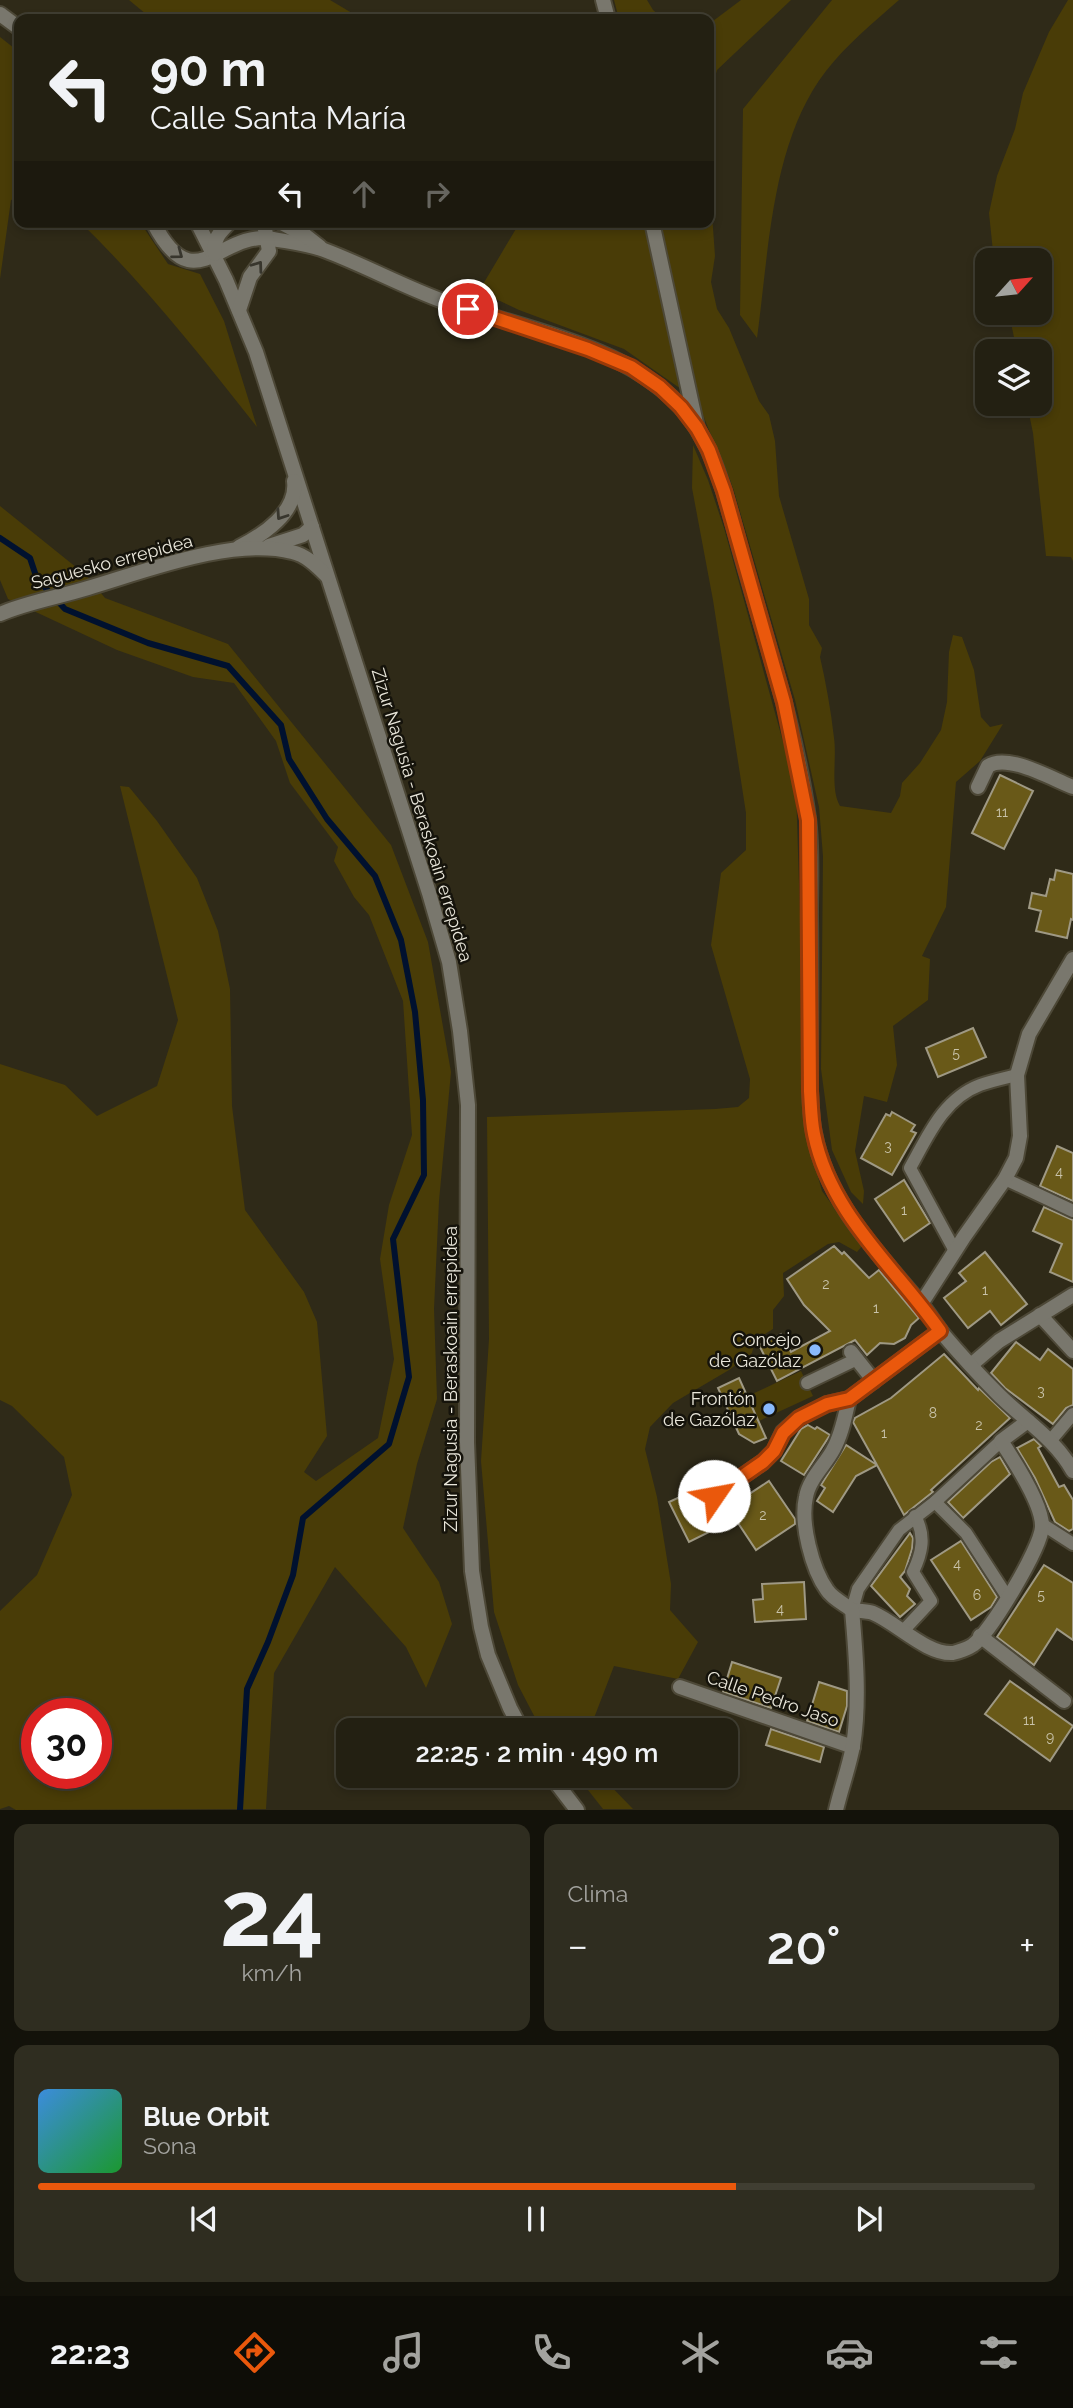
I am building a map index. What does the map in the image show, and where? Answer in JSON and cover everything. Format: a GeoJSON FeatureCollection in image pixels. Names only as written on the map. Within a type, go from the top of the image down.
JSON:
{"type":"FeatureCollection","features":[{"type":"Feature","properties":{"kind":"street"},"geometry":{"type":"LineString","coordinates":[[157,228],[171,249],[189,261],[215,256],[254,237],[321,248],[426,294],[615,359],[660,387],[681,407],[697,428],[709,450],[724,491],[784,702],[802,782],[808,820],[810,1091],[814,1135],[834,1190],[865,1239],[971,1366],[1051,1440],[1073,1471]]}},
{"type":"Feature","properties":{"kind":"street","name":"Zizur Nagusia - Beraskoain errepidea"},"geometry":{"type":"LineString","coordinates":[[200,228],[239,310],[291,461],[449,962],[468,1105],[467,1442],[472,1571],[488,1655],[515,1718]]}},
{"type":"Feature","properties":{"kind":"street"},"geometry":{"type":"LineString","coordinates":[[215,256],[214,244],[217,235],[224,228]]}},
{"type":"Feature","properties":{"kind":"street"},"geometry":{"type":"LineString","coordinates":[[239,310],[250,277],[269,251],[264,228]]}},
{"type":"Feature","properties":{"kind":"street"},"geometry":{"type":"LineString","coordinates":[[291,228],[321,248]]}},
{"type":"Feature","properties":{"kind":"street"},"geometry":{"type":"LineString","coordinates":[[653,228],[697,428]]}},
{"type":"Feature","properties":{"kind":"street"},"geometry":{"type":"LineString","coordinates":[[235,549],[261,536],[276,524],[282,515],[295,490],[291,461]]}},
{"type":"Feature","properties":{"kind":"street"},"geometry":{"type":"LineString","coordinates":[[261,548],[303,535],[312,527]]}},
{"type":"Feature","properties":{"kind":"street"},"geometry":{"type":"LineString","coordinates":[[235,549],[261,548],[295,552],[328,576]]}},
{"type":"Feature","properties":{"kind":"street","name":"Saguesko errepidea"},"geometry":{"type":"LineString","coordinates":[[0,614],[235,549]]}},
{"type":"Feature","properties":{"kind":"street"},"geometry":{"type":"LineString","coordinates":[[978,787],[988,766],[1000,762],[1031,769],[1073,787]]}},
{"type":"Feature","properties":{"kind":"street"},"geometry":{"type":"LineString","coordinates":[[921,1304],[1006,1180],[1016,1158],[1020,1136],[1017,1075],[1029,1034],[1071,967]]}},
{"type":"Feature","properties":{"kind":"street"},"geometry":{"type":"LineString","coordinates":[[955,1251],[910,1168],[937,1120],[956,1098],[979,1086],[1017,1075]]}},
{"type":"Feature","properties":{"kind":"street"},"geometry":{"type":"LineString","coordinates":[[1006,1180],[1073,1211]]}},
{"type":"Feature","properties":{"kind":"street"},"geometry":{"type":"LineString","coordinates":[[971,1366],[999,1341],[1073,1295]]}},
{"type":"Feature","properties":{"kind":"street"},"geometry":{"type":"LineString","coordinates":[[1040,1315],[1073,1351]]}},
{"type":"Feature","properties":{"kind":"street"},"geometry":{"type":"LineString","coordinates":[[714,1496],[763,1462],[774,1451],[783,1433],[799,1418],[827,1404],[849,1399],[940,1331]]}},
{"type":"Feature","properties":{"kind":"street"},"geometry":{"type":"LineString","coordinates":[[807,1383],[854,1355],[874,1381]]}},
{"type":"Feature","properties":{"kind":"street"},"geometry":{"type":"LineString","coordinates":[[849,1399],[834,1449],[805,1497],[806,1528],[817,1573],[828,1593],[852,1610],[871,1612],[931,1649],[953,1653],[973,1645],[1008,1598],[1040,1540],[1042,1524],[1022,1474],[1001,1441]]}},
{"type":"Feature","properties":{"kind":"street"},"geometry":{"type":"LineString","coordinates":[[1051,1440],[1073,1413]]}},
{"type":"Feature","properties":{"kind":"street"},"geometry":{"type":"LineString","coordinates":[[852,1610],[858,1589],[899,1530],[936,1502],[1001,1441],[1028,1421]]}},
{"type":"Feature","properties":{"kind":"street"},"geometry":{"type":"LineString","coordinates":[[936,1502],[966,1533],[1008,1598]]}},
{"type":"Feature","properties":{"kind":"street"},"geometry":{"type":"LineString","coordinates":[[904,1630],[932,1601],[913,1572],[922,1553],[921,1527],[915,1516]]}},
{"type":"Feature","properties":{"kind":"street"},"geometry":{"type":"LineString","coordinates":[[1042,1524],[1073,1544]]}},
{"type":"Feature","properties":{"kind":"street","name":"Calle Pedro Jaso"},"geometry":{"type":"LineString","coordinates":[[836,1810],[853,1747],[856,1689],[852,1610]]}},
{"type":"Feature","properties":{"kind":"street"},"geometry":{"type":"LineString","coordinates":[[980,1636],[1064,1701]]}},
{"type":"Feature","properties":{"kind":"street","name":"Calle Pedro Jaso"},"geometry":{"type":"LineString","coordinates":[[680,1687],[853,1747]]}},
{"type":"Feature","properties":{"kind":"street"},"geometry":{"type":"LineString","coordinates":[[560,1788],[577,1810]]}},
{"type":"Feature","properties":{"kind":"shaded area"},"geometry":{"type":"Polygon","coordinates":[[[129,0],[330,0],[354,14],[146,14],[129,0]]]}},
{"type":"Feature","properties":{"kind":"shaded area"},"geometry":{"type":"Polygon","coordinates":[[[614,0],[647,0],[657,14],[618,14],[614,0]]]}},
{"type":"Feature","properties":{"kind":"shaded area"},"geometry":{"type":"Polygon","coordinates":[[[741,0],[791,0],[717,70],[714,81],[714,20],[741,0]]]}},
{"type":"Feature","properties":{"kind":"shaded area"},"geometry":{"type":"Polygon","coordinates":[[[832,0],[899,0],[834,61],[808,99],[794,130],[775,198],[757,338],[740,315],[743,109],[832,0]]]}},
{"type":"Feature","properties":{"kind":"shaded area"},"geometry":{"type":"Polygon","coordinates":[[[1068,0],[1073,0],[1073,561],[1071,557],[1046,556],[1029,416],[1052,416],[1052,339],[1014,339],[1012,326],[1052,326],[1052,248],[993,248],[989,213],[997,176],[1015,129],[1023,93],[1049,32],[1068,0]]]}},
{"type":"Feature","properties":{"kind":"shaded area"},"geometry":{"type":"Polygon","coordinates":[[[0,37],[14,48],[14,199],[11,200],[0,279],[0,37]]]}},
{"type":"Feature","properties":{"kind":"shaded area"},"geometry":{"type":"Polygon","coordinates":[[[86,228],[144,228],[168,264],[200,274],[224,321],[257,427],[194,348],[86,228]]]}},
{"type":"Feature","properties":{"kind":"shaded area"},"geometry":{"type":"Polygon","coordinates":[[[516,228],[647,228],[681,389],[624,349],[519,310],[479,291],[516,228]]]}},
{"type":"Feature","properties":{"kind":"shaded area"},"geometry":{"type":"Polygon","coordinates":[[[662,228],[713,228],[715,256],[711,282],[717,309],[729,328],[759,401],[769,415],[775,441],[779,496],[809,599],[809,625],[822,648],[820,657],[835,746],[834,783],[840,806],[891,813],[900,796],[902,783],[920,763],[941,730],[947,702],[949,652],[953,635],[962,637],[974,670],[981,717],[990,727],[1003,724],[980,761],[956,782],[946,907],[922,956],[930,959],[928,1000],[893,1026],[897,1065],[887,1102],[864,1096],[855,1151],[864,1191],[863,1204],[851,1192],[832,1150],[821,1069],[823,856],[819,807],[795,700],[734,491],[696,393],[662,228]]]}},
{"type":"Feature","properties":{"kind":"shaded area"},"geometry":{"type":"Polygon","coordinates":[[[693,445],[724,528],[796,789],[802,978],[801,1084],[808,1142],[822,1191],[862,1246],[857,1252],[839,1242],[828,1244],[783,1273],[784,1296],[773,1310],[773,1329],[755,1340],[752,1353],[673,1403],[650,1427],[645,1449],[657,1497],[671,1584],[670,1610],[698,1642],[678,1679],[614,1666],[594,1718],[535,1718],[518,1685],[494,1612],[481,1461],[489,1339],[487,1117],[715,1109],[738,1107],[749,1098],[750,1079],[711,945],[721,873],[746,850],[746,813],[713,600],[692,488],[693,445]]]}},
{"type":"Feature","properties":{"kind":"shaded area"},"geometry":{"type":"Polygon","coordinates":[[[0,506],[87,576],[105,598],[228,644],[391,845],[428,942],[451,1072],[439,1201],[434,1309],[437,1399],[417,1464],[403,1528],[439,1582],[452,1624],[426,1688],[406,1647],[335,1567],[274,1673],[266,1809],[16,1810],[9,1806],[0,1809],[0,1611],[37,1575],[72,1495],[64,1457],[12,1406],[0,1400],[0,1064],[65,1085],[97,1116],[157,1086],[178,1020],[120,786],[129,787],[197,878],[218,931],[230,989],[232,1106],[245,1210],[304,1292],[317,1322],[327,1436],[304,1472],[316,1481],[378,1438],[394,1359],[380,1259],[389,1205],[412,1135],[403,1001],[369,915],[354,897],[334,861],[338,847],[290,783],[276,741],[234,683],[193,677],[117,650],[8,599],[0,580],[0,506]]]}},
{"type":"Feature","properties":{"kind":"shaded area","name":"Frontón de Gazólaz"},"geometry":{"type":"Polygon","coordinates":[[[801,1371],[813,1396],[759,1421],[748,1396],[801,1371]]]}},
{"type":"Feature","properties":{"kind":"shaded area"},"geometry":{"type":"Polygon","coordinates":[[[586,1788],[613,1788],[633,1809],[603,1809],[586,1788]]]}},
{"type":"Feature","properties":{"kind":"building"},"geometry":{"type":"Polygon","coordinates":[[[1000,775],[1033,791],[1004,849],[972,833],[1000,775]]]}},
{"type":"Feature","properties":{"kind":"building"},"geometry":{"type":"Polygon","coordinates":[[[1056,870],[1073,874],[1073,920],[1071,919],[1067,938],[1036,931],[1041,911],[1029,908],[1032,893],[1046,896],[1050,879],[1054,880],[1056,870]]]}},
{"type":"Feature","properties":{"kind":"building"},"geometry":{"type":"Polygon","coordinates":[[[973,1028],[986,1057],[938,1077],[926,1048],[973,1028]]]}},
{"type":"Feature","properties":{"kind":"building"},"geometry":{"type":"Polygon","coordinates":[[[892,1112],[915,1125],[911,1131],[916,1133],[892,1175],[861,1158],[886,1114],[890,1116],[892,1112]]]}},
{"type":"Feature","properties":{"kind":"building"},"geometry":{"type":"Polygon","coordinates":[[[1057,1146],[1073,1153],[1073,1201],[1040,1186],[1057,1146]]]}},
{"type":"Feature","properties":{"kind":"building"},"geometry":{"type":"Polygon","coordinates":[[[904,1180],[930,1223],[904,1241],[875,1199],[904,1180]]]}},
{"type":"Feature","properties":{"kind":"building"},"geometry":{"type":"Polygon","coordinates":[[[1044,1207],[1073,1220],[1073,1282],[1050,1272],[1062,1244],[1033,1231],[1044,1207]]]}},
{"type":"Feature","properties":{"kind":"building"},"geometry":{"type":"Polygon","coordinates":[[[834,1246],[842,1254],[844,1252],[869,1278],[879,1270],[919,1318],[911,1325],[905,1338],[894,1344],[880,1343],[867,1355],[855,1340],[777,1381],[759,1345],[781,1334],[791,1352],[830,1331],[804,1305],[787,1279],[834,1246]]]}},
{"type":"Feature","properties":{"kind":"building"},"geometry":{"type":"Polygon","coordinates":[[[985,1252],[1027,1304],[1001,1325],[990,1311],[968,1328],[944,1298],[966,1281],[959,1273],[985,1252]]]}},
{"type":"Feature","properties":{"kind":"building"},"geometry":{"type":"Polygon","coordinates":[[[1016,1342],[1040,1360],[1048,1349],[1073,1369],[1073,1405],[1066,1408],[1053,1424],[1005,1388],[991,1373],[1016,1342]]]}},
{"type":"Feature","properties":{"kind":"building"},"geometry":{"type":"Polygon","coordinates":[[[944,1354],[978,1390],[979,1388],[1010,1418],[931,1490],[933,1492],[904,1515],[853,1422],[855,1418],[891,1398],[944,1354]]]}},
{"type":"Feature","properties":{"kind":"building"},"geometry":{"type":"Polygon","coordinates":[[[739,1378],[766,1438],[754,1443],[739,1434],[718,1388],[739,1378]]]}},
{"type":"Feature","properties":{"kind":"building"},"geometry":{"type":"Polygon","coordinates":[[[808,1425],[830,1435],[804,1475],[781,1461],[801,1429],[808,1425]]]}},
{"type":"Feature","properties":{"kind":"building"},"geometry":{"type":"Polygon","coordinates":[[[1034,1439],[1041,1446],[1038,1448],[1059,1487],[1064,1485],[1073,1500],[1073,1529],[1069,1531],[1055,1522],[1035,1478],[1017,1448],[1034,1439]]]}},
{"type":"Feature","properties":{"kind":"building"},"geometry":{"type":"Polygon","coordinates":[[[846,1445],[877,1465],[856,1476],[833,1512],[817,1501],[825,1488],[821,1485],[846,1445]]]}},
{"type":"Feature","properties":{"kind":"building"},"geometry":{"type":"Polygon","coordinates":[[[1000,1457],[1010,1474],[963,1518],[948,1502],[991,1462],[1000,1457]]]}},
{"type":"Feature","properties":{"kind":"building"},"geometry":{"type":"Polygon","coordinates":[[[769,1481],[795,1519],[795,1524],[756,1550],[728,1508],[769,1481]]]}},
{"type":"Feature","properties":{"kind":"building"},"geometry":{"type":"Polygon","coordinates":[[[695,1490],[715,1529],[689,1542],[669,1502],[695,1490]]]}},
{"type":"Feature","properties":{"kind":"building"},"geometry":{"type":"Polygon","coordinates":[[[910,1533],[913,1538],[912,1549],[905,1571],[900,1577],[910,1589],[907,1596],[915,1604],[900,1617],[871,1586],[910,1533]]]}},
{"type":"Feature","properties":{"kind":"building"},"geometry":{"type":"Polygon","coordinates":[[[961,1541],[997,1597],[991,1607],[971,1620],[931,1560],[961,1541]]]}},
{"type":"Feature","properties":{"kind":"building"},"geometry":{"type":"Polygon","coordinates":[[[1044,1565],[1073,1583],[1073,1640],[1057,1629],[1034,1665],[997,1637],[1044,1565]]]}},
{"type":"Feature","properties":{"kind":"building"},"geometry":{"type":"Polygon","coordinates":[[[804,1582],[806,1619],[755,1622],[753,1600],[763,1599],[762,1584],[804,1582]]]}},
{"type":"Feature","properties":{"kind":"building"},"geometry":{"type":"Polygon","coordinates":[[[732,1662],[781,1678],[771,1708],[723,1692],[732,1662]]]}},
{"type":"Feature","properties":{"kind":"building"},"geometry":{"type":"Polygon","coordinates":[[[1010,1681],[1073,1726],[1050,1761],[985,1714],[1010,1681]]]}},
{"type":"Feature","properties":{"kind":"building"},"geometry":{"type":"Polygon","coordinates":[[[819,1682],[847,1691],[847,1706],[839,1732],[807,1721],[819,1682]]]}},
{"type":"Feature","properties":{"kind":"building"},"geometry":{"type":"Polygon","coordinates":[[[771,1729],[824,1747],[820,1762],[766,1745],[771,1729]]]}},
{"type":"Feature","properties":{"kind":"waterway"},"geometry":{"type":"LineString","coordinates":[[0,538],[30,558],[37,579],[65,609],[148,643],[228,666],[281,725],[289,759],[327,819],[375,876],[401,940],[415,1012],[423,1100],[424,1175],[393,1239],[409,1377],[389,1444],[303,1518],[293,1575],[247,1689],[240,1810]]}},
{"type":"Feature","properties":{"kind":"place","name":"Concejo de Gazólaz"},"geometry":{"type":"Point","coordinates":[815,1350]}},
{"type":"Feature","properties":{"kind":"place","name":"Frontón de Gazólaz"},"geometry":{"type":"Point","coordinates":[769,1409]}},
{"type":"Feature","properties":{"kind":"route"},"geometry":{"type":"LineString","coordinates":[[468,309],[547,334],[631,367],[660,387],[681,407],[709,450],[724,491],[784,702],[808,820],[810,1091],[814,1135],[834,1190],[846,1210],[865,1239],[921,1304],[940,1331],[849,1399],[827,1404],[799,1418],[783,1433],[774,1451],[763,1462],[714,1496]]}}]}
